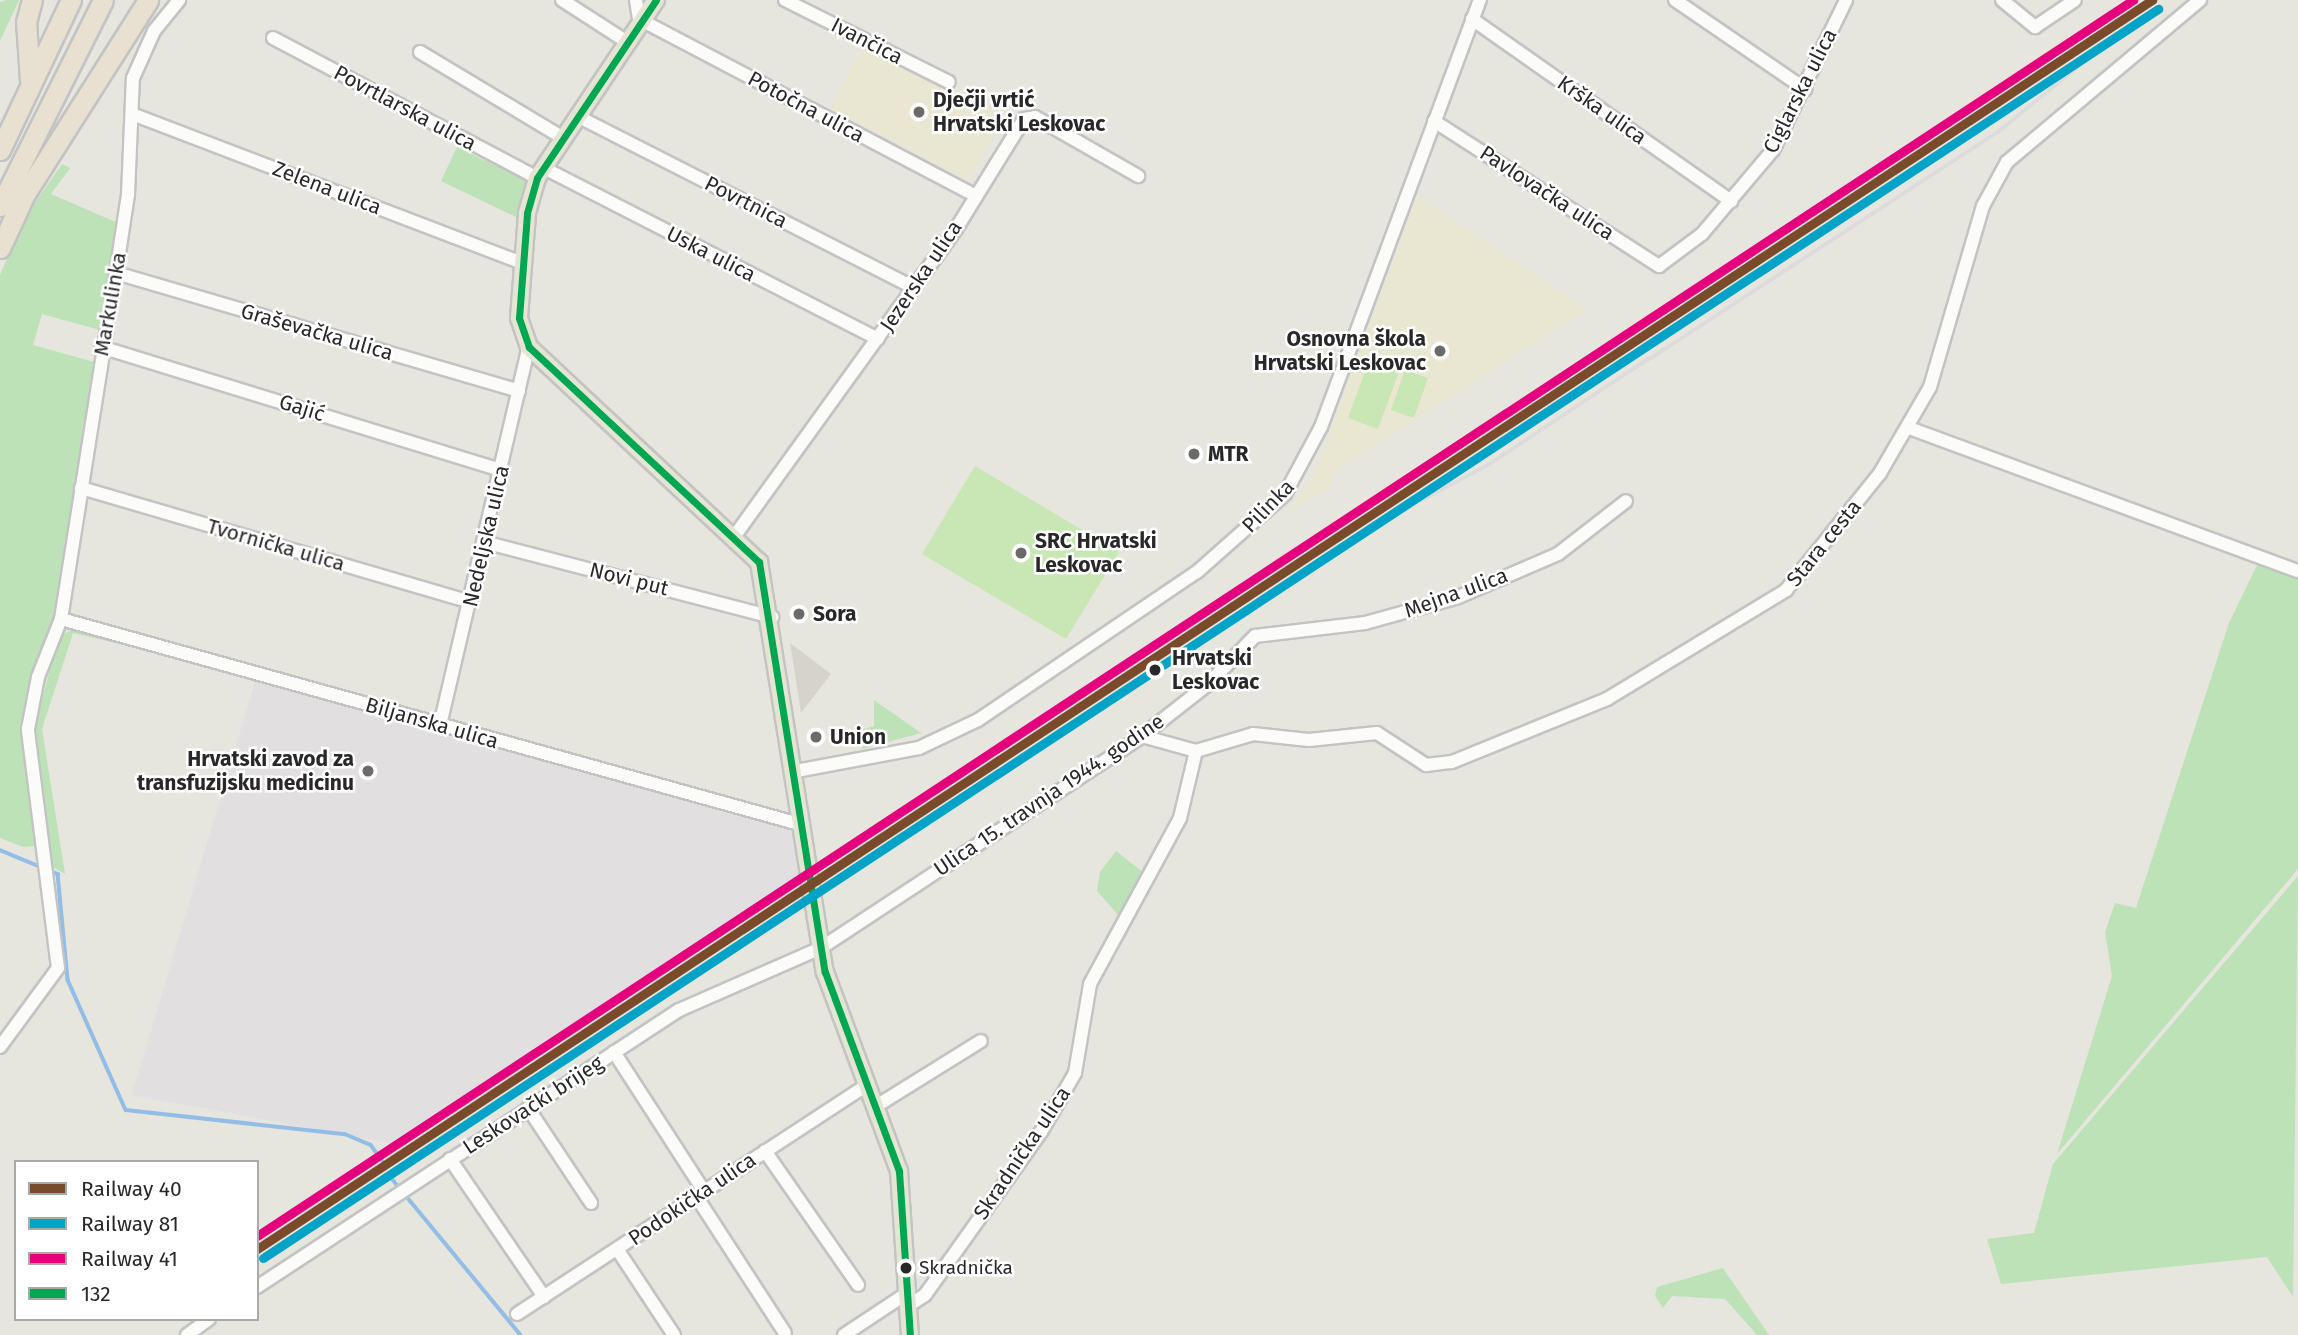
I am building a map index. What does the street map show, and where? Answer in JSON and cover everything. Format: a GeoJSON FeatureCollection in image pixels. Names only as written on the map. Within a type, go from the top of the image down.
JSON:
{"type":"FeatureCollection","features":[{"type":"Feature","properties":{"kind":"highway"},"geometry":{"type":"LineString","coordinates":[[30,82],[26,22],[32,0]]}},
{"type":"Feature","properties":{"kind":"highway"},"geometry":{"type":"LineString","coordinates":[[0,150],[71,0]]}},
{"type":"Feature","properties":{"kind":"highway"},"geometry":{"type":"LineString","coordinates":[[0,206],[103,0]]}},
{"type":"Feature","properties":{"kind":"highway"},"geometry":{"type":"LineString","coordinates":[[0,248],[25,194],[148,0]]}},
{"type":"Feature","properties":{"kind":"main road"},"geometry":{"type":"LineString","coordinates":[[656,0],[624,40],[541,173],[522,263],[520,318],[529,347],[737,534],[759,562],[772,617],[821,948],[832,996],[878,1105],[899,1171],[910,1335]]}},
{"type":"Feature","properties":{"kind":"street","name":"Markulinka"},"geometry":{"type":"LineString","coordinates":[[0,1047],[58,968],[49,870],[28,729],[38,677],[61,619],[101,347],[116,273],[132,114],[133,78],[143,51],[178,0]]}},
{"type":"Feature","properties":{"kind":"street"},"geometry":{"type":"LineString","coordinates":[[562,0],[624,40]]}},
{"type":"Feature","properties":{"kind":"street"},"geometry":{"type":"LineString","coordinates":[[636,0],[639,19]]}},
{"type":"Feature","properties":{"kind":"street","name":"Ivančica"},"geometry":{"type":"LineString","coordinates":[[785,0],[949,82]]}},
{"type":"Feature","properties":{"kind":"street","name":"Pilinka"},"geometry":{"type":"LineString","coordinates":[[796,771],[919,748],[978,720],[1197,572],[1285,494],[1321,427],[1480,0]]}},
{"type":"Feature","properties":{"kind":"street"},"geometry":{"type":"LineString","coordinates":[[1675,0],[1805,89]]}},
{"type":"Feature","properties":{"kind":"street","name":"Ciglarska ulica"},"geometry":{"type":"LineString","coordinates":[[1658,265],[1702,234],[1773,150],[1846,0]]}},
{"type":"Feature","properties":{"kind":"street"},"geometry":{"type":"LineString","coordinates":[[2002,0],[2035,27],[2076,0]]}},
{"type":"Feature","properties":{"kind":"street","name":"Stara cesta"},"geometry":{"type":"LineString","coordinates":[[1196,751],[1253,734],[1309,740],[1368,733],[1394,738],[1436,766],[1576,714],[1796,582],[1909,428],[1930,387],[1983,206],[2007,162],[2200,0]]}},
{"type":"Feature","properties":{"kind":"street","name":"Potočna ulica"},"geometry":{"type":"LineString","coordinates":[[639,19],[972,194]]}},
{"type":"Feature","properties":{"kind":"street","name":"Krška ulica"},"geometry":{"type":"LineString","coordinates":[[1472,19],[1731,201]]}},
{"type":"Feature","properties":{"kind":"street","name":"Povrtlarska ulica"},"geometry":{"type":"LineString","coordinates":[[273,38],[541,173]]}},
{"type":"Feature","properties":{"kind":"street"},"geometry":{"type":"LineString","coordinates":[[420,52],[563,138]]}},
{"type":"Feature","properties":{"kind":"street","name":"Zelena ulica"},"geometry":{"type":"LineString","coordinates":[[132,114],[522,263]]}},
{"type":"Feature","properties":{"kind":"street","name":"Povrtnica"},"geometry":{"type":"LineString","coordinates":[[577,116],[914,289]]}},
{"type":"Feature","properties":{"kind":"street","name":"Jezerska ulica"},"geometry":{"type":"LineString","coordinates":[[737,534],[914,289],[972,194],[1024,119],[1035,117],[1138,177]]}},
{"type":"Feature","properties":{"kind":"street","name":"Pavlovačka ulica"},"geometry":{"type":"LineString","coordinates":[[1434,121],[1658,265]]}},
{"type":"Feature","properties":{"kind":"street","name":"Uska ulica"},"geometry":{"type":"LineString","coordinates":[[541,173],[878,339]]}},
{"type":"Feature","properties":{"kind":"street","name":"Graševačka ulica"},"geometry":{"type":"LineString","coordinates":[[116,273],[519,391]]}},
{"type":"Feature","properties":{"kind":"street","name":"Gajić"},"geometry":{"type":"LineString","coordinates":[[101,347],[502,470]]}},
{"type":"Feature","properties":{"kind":"street","name":"Nedeljska ulica"},"geometry":{"type":"LineString","coordinates":[[440,725],[529,347]]}},
{"type":"Feature","properties":{"kind":"street"},"geometry":{"type":"LineString","coordinates":[[1909,428],[2298,571]]}},
{"type":"Feature","properties":{"kind":"street","name":"Tvornička ulica"},"geometry":{"type":"LineString","coordinates":[[82,488],[471,602]]}},
{"type":"Feature","properties":{"kind":"street","name":"Mejna ulica"},"geometry":{"type":"LineString","coordinates":[[1266,631],[1366,623],[1455,598],[1558,554],[1626,501]]}},
{"type":"Feature","properties":{"kind":"street","name":"Novi put"},"geometry":{"type":"LineString","coordinates":[[484,542],[772,617]]}},
{"type":"Feature","properties":{"kind":"street","name":"Biljanska ulica"},"geometry":{"type":"LineString","coordinates":[[61,619],[803,825]]}},
{"type":"Feature","properties":{"kind":"street","name":"Ulica 15. travnja 1944. godine"},"geometry":{"type":"LineString","coordinates":[[821,948],[1142,736],[1266,631]]}},
{"type":"Feature","properties":{"kind":"street"},"geometry":{"type":"LineString","coordinates":[[1142,736],[1196,751]]}},
{"type":"Feature","properties":{"kind":"street","name":"Skradnička ulica"},"geometry":{"type":"LineString","coordinates":[[844,1335],[907,1300],[925,1295],[1041,1132],[1075,1073],[1090,984],[1180,818],[1196,751]]}},
{"type":"Feature","properties":{"kind":"street","name":"Leskovački brijeg"},"geometry":{"type":"LineString","coordinates":[[259,1286],[399,1191],[679,1010],[821,948]]}},
{"type":"Feature","properties":{"kind":"street"},"geometry":{"type":"LineString","coordinates":[[878,1105],[981,1041]]}},
{"type":"Feature","properties":{"kind":"street"},"geometry":{"type":"LineString","coordinates":[[614,1052],[785,1333]]}},
{"type":"Feature","properties":{"kind":"street","name":"Podokička ulica"},"geometry":{"type":"LineString","coordinates":[[517,1314],[868,1084]]}},
{"type":"Feature","properties":{"kind":"street"},"geometry":{"type":"LineString","coordinates":[[528,1108],[591,1203]]}},
{"type":"Feature","properties":{"kind":"street"},"geometry":{"type":"LineString","coordinates":[[765,1151],[858,1285]]}},
{"type":"Feature","properties":{"kind":"street"},"geometry":{"type":"LineString","coordinates":[[450,1159],[544,1297]]}},
{"type":"Feature","properties":{"kind":"street"},"geometry":{"type":"LineString","coordinates":[[617,1249],[674,1335]]}},
{"type":"Feature","properties":{"kind":"street"},"geometry":{"type":"LineString","coordinates":[[187,1335],[206,1321]]}},
{"type":"Feature","properties":{"kind":"shaded area","name":"Dječji vrtić Hrvatski Leskovac"},"geometry":{"type":"Polygon","coordinates":[[[864,44],[1007,114],[968,179],[831,109],[864,44]]]}},
{"type":"Feature","properties":{"kind":"shaded area","name":"Osnovna škola Hrvatski Leskovac"},"geometry":{"type":"Polygon","coordinates":[[[1417,196],[1587,309],[1333,472],[1330,486],[1289,512],[1315,473],[1417,196]]]}},
{"type":"Feature","properties":{"kind":"shaded area"},"geometry":{"type":"Polygon","coordinates":[[[790,643],[831,674],[801,713],[793,661],[790,643]]]}},
{"type":"Feature","properties":{"kind":"shaded area"},"geometry":{"type":"Polygon","coordinates":[[[256,679],[794,828],[805,873],[390,1143],[132,1095],[256,679]]]}},
{"type":"Feature","properties":{"kind":"green space"},"geometry":{"type":"Polygon","coordinates":[[[19,0],[0,41],[0,2],[19,0]]]}},
{"type":"Feature","properties":{"kind":"green space"},"geometry":{"type":"Polygon","coordinates":[[[457,147],[529,182],[520,219],[441,181],[457,147]]]}},
{"type":"Feature","properties":{"kind":"green space"},"geometry":{"type":"Polygon","coordinates":[[[62,164],[70,168],[51,194],[118,223],[100,330],[42,314],[33,345],[94,362],[62,587],[26,710],[24,753],[36,846],[23,847],[0,838],[0,275],[25,217],[62,164]]]}},
{"type":"Feature","properties":{"kind":"green space"},"geometry":{"type":"Polygon","coordinates":[[[1370,358],[1400,369],[1378,429],[1348,418],[1370,358]]]}},
{"type":"Feature","properties":{"kind":"green space"},"geometry":{"type":"Polygon","coordinates":[[[1405,370],[1428,378],[1414,418],[1391,410],[1405,370]]]}},
{"type":"Feature","properties":{"kind":"green space","name":"SRC Hrvatski Leskovac"},"geometry":{"type":"Polygon","coordinates":[[[975,466],[1119,552],[1066,639],[922,554],[975,466]]]}},
{"type":"Feature","properties":{"kind":"green space"},"geometry":{"type":"Polygon","coordinates":[[[2259,561],[2298,575],[2298,869],[2057,1154],[2112,976],[2105,932],[2115,903],[2136,908],[2229,623],[2259,561]]]}},
{"type":"Feature","properties":{"kind":"green space"},"geometry":{"type":"Polygon","coordinates":[[[77,628],[159,653],[73,633],[42,729],[65,874],[51,866],[34,729],[59,636],[77,628]]]}},
{"type":"Feature","properties":{"kind":"green space"},"geometry":{"type":"Polygon","coordinates":[[[874,700],[921,733],[862,749],[861,730],[874,726],[874,700]]]}},
{"type":"Feature","properties":{"kind":"green space"},"geometry":{"type":"Polygon","coordinates":[[[1116,851],[1144,873],[1120,917],[1097,891],[1100,872],[1116,851]]]}},
{"type":"Feature","properties":{"kind":"green space"},"geometry":{"type":"Polygon","coordinates":[[[2298,876],[2293,1297],[2267,1257],[2001,1284],[1987,1239],[2034,1233],[2053,1164],[2298,876]]]}},
{"type":"Feature","properties":{"kind":"green space"},"geometry":{"type":"Polygon","coordinates":[[[1723,1268],[1769,1335],[1757,1335],[1725,1299],[1672,1296],[1663,1308],[1655,1296],[1657,1287],[1723,1268]]]}},
{"type":"Feature","properties":{"kind":"waterway"},"geometry":{"type":"LineString","coordinates":[[0,850],[58,874],[68,980],[126,1110],[345,1134],[371,1145],[382,1160]]}},
{"type":"Feature","properties":{"kind":"waterway"},"geometry":{"type":"LineString","coordinates":[[389,1175],[521,1335]]}},
{"type":"Feature","properties":{"kind":"railway"},"geometry":{"type":"LineString","coordinates":[[1642,364],[1998,132],[2120,33]]}},
{"type":"Feature","properties":{"kind":"railway"},"geometry":{"type":"LineString","coordinates":[[1416,503],[1490,464],[1648,359]]}},
{"type":"Feature","properties":{"kind":"rail line","name":"41"},"geometry":{"type":"LineString","coordinates":[[259,1235],[2133,0]]}},
{"type":"Feature","properties":{"kind":"rail line","name":"40"},"geometry":{"type":"LineString","coordinates":[[259,1248],[2152,0]]}},
{"type":"Feature","properties":{"kind":"rail line","name":"81"},"geometry":{"type":"LineString","coordinates":[[263,1258],[2158,9]]}},
{"type":"Feature","properties":{"kind":"transit line","name":"132"},"geometry":{"type":"LineString","coordinates":[[656,0],[537,178],[527,214],[519,318],[529,347],[759,562],[825,972],[899,1171],[910,1335]]}},
{"type":"Feature","properties":{"kind":"place","name":"Dječji vrtić Hrvatski Leskovac"},"geometry":{"type":"Point","coordinates":[919,112]}},
{"type":"Feature","properties":{"kind":"place","name":"Osnovna škola Hrvatski Leskovac"},"geometry":{"type":"Point","coordinates":[1440,351]}},
{"type":"Feature","properties":{"kind":"place","name":"MTR"},"geometry":{"type":"Point","coordinates":[1194,454]}},
{"type":"Feature","properties":{"kind":"place","name":"SRC Hrvatski Leskovac"},"geometry":{"type":"Point","coordinates":[1021,553]}},
{"type":"Feature","properties":{"kind":"place","name":"Sora"},"geometry":{"type":"Point","coordinates":[799,614]}},
{"type":"Feature","properties":{"kind":"place","name":"Hrvatski Leskovac"},"geometry":{"type":"Point","coordinates":[1155,670]}},
{"type":"Feature","properties":{"kind":"place","name":"Union"},"geometry":{"type":"Point","coordinates":[816,737]}},
{"type":"Feature","properties":{"kind":"place","name":"Hrvatski zavod za transfuzijsku medicinu"},"geometry":{"type":"Point","coordinates":[368,771]}},
{"type":"Feature","properties":{"kind":"place","name":"Skradnička"},"geometry":{"type":"Point","coordinates":[906,1268]}}]}
